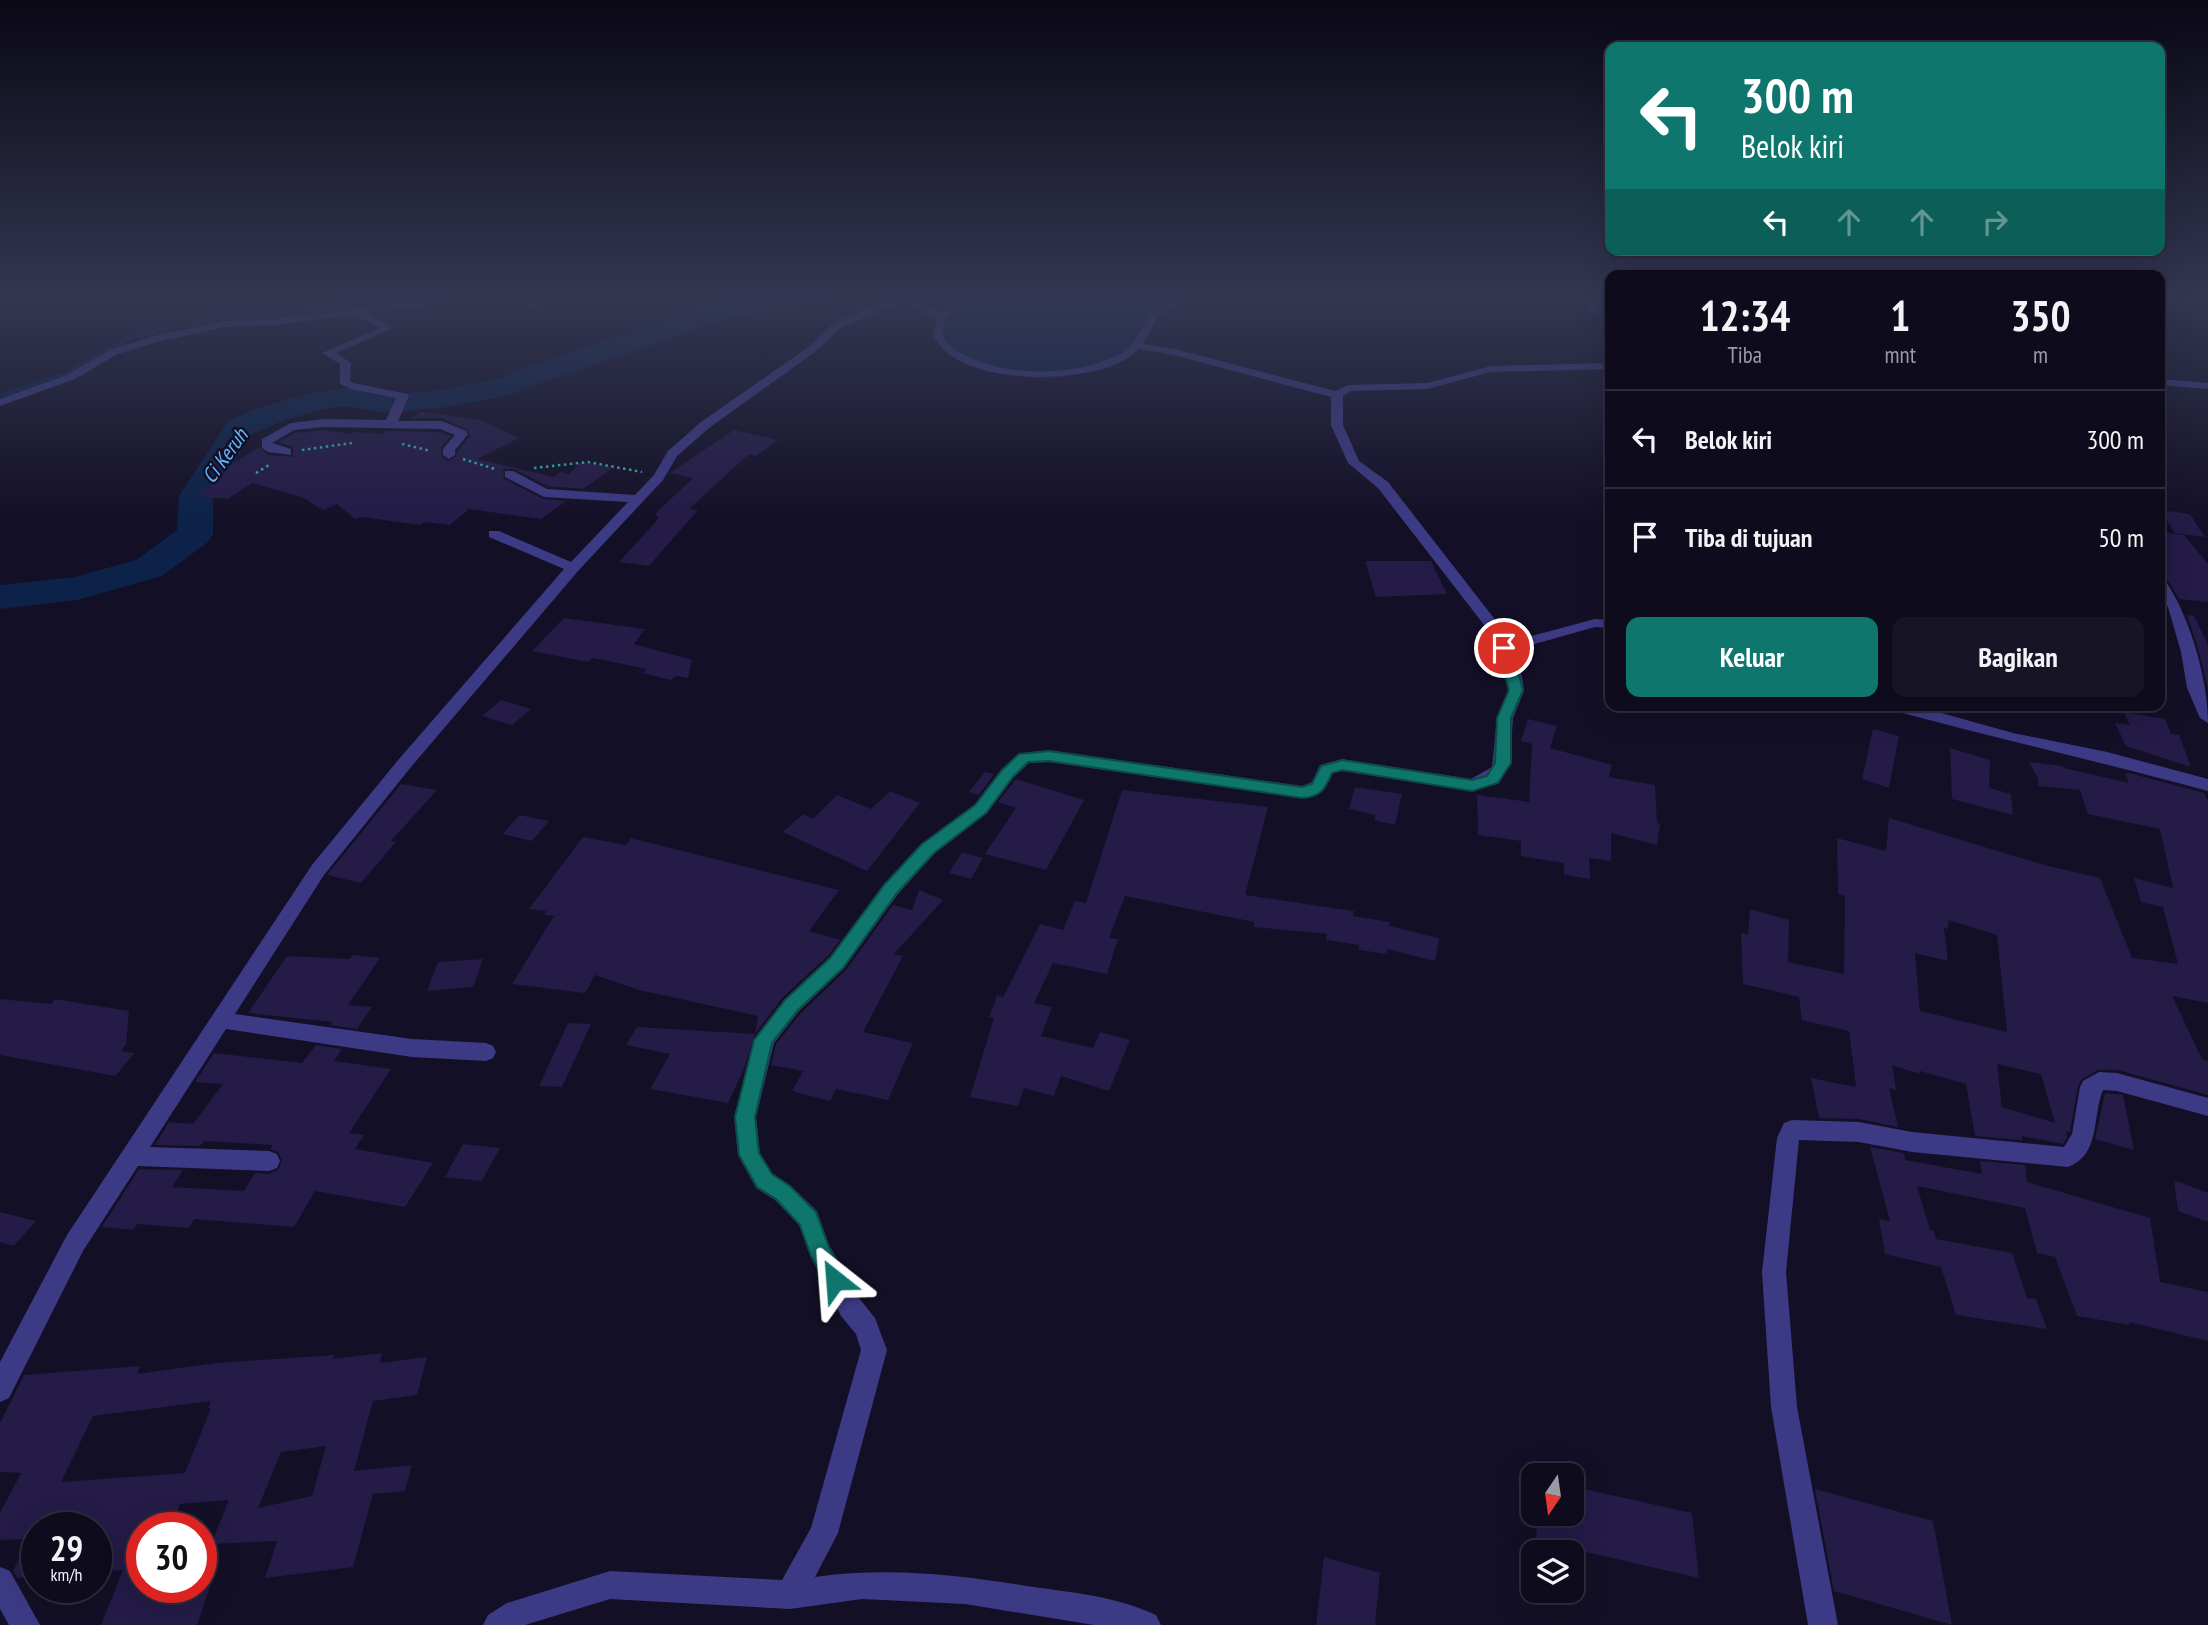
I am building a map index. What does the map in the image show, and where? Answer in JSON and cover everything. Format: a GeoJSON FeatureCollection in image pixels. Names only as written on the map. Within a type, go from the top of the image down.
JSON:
{"type":"FeatureCollection","features":[{"type":"Feature","properties":{"kind":"street"},"geometry":{"type":"LineString","coordinates":[[0,403],[43,389],[80,372]]}},
{"type":"Feature","properties":{"kind":"street"},"geometry":{"type":"LineString","coordinates":[[345,372],[344,382],[351,386],[403,396],[390,425]]}},
{"type":"Feature","properties":{"kind":"street"},"geometry":{"type":"LineString","coordinates":[[0,1390],[75,1243],[318,870],[405,763],[573,568],[659,477],[672,454],[705,425],[780,372]]}},
{"type":"Feature","properties":{"kind":"street"},"geometry":{"type":"LineString","coordinates":[[1021,372],[1074,372]]}},
{"type":"Feature","properties":{"kind":"street"},"geometry":{"type":"LineString","coordinates":[[1250,372],[1337,395],[1348,388],[1429,386],[1473,372]]}},
{"type":"Feature","properties":{"kind":"street"},"geometry":{"type":"LineString","coordinates":[[2165,382],[2208,386]]}},
{"type":"Feature","properties":{"kind":"street"},"geometry":{"type":"LineString","coordinates":[[790,1595],[824,1533],[874,1350],[866,1327],[850,1307],[819,1249],[809,1219],[783,1193],[764,1181],[749,1155],[745,1117],[764,1040],[792,1005],[837,963],[891,888],[928,849],[981,809],[1007,774],[1024,758],[1049,756],[1302,792],[1312,792],[1318,787],[1326,769],[1342,765],[1472,785],[1492,779],[1503,763],[1504,718],[1516,690],[1504,648],[1495,629],[1383,485],[1354,463],[1336,425],[1337,395]]}},
{"type":"Feature","properties":{"kind":"street"},"geometry":{"type":"LineString","coordinates":[[288,452],[268,448],[266,442],[291,427],[324,424],[442,425],[462,434],[449,449],[449,455]]}},
{"type":"Feature","properties":{"kind":"street"},"geometry":{"type":"LineString","coordinates":[[509,474],[544,493],[638,499]]}},
{"type":"Feature","properties":{"kind":"street"},"geometry":{"type":"LineString","coordinates":[[494,534],[573,568]]}},
{"type":"Feature","properties":{"kind":"street"},"geometry":{"type":"LineString","coordinates":[[2165,591],[2175,607],[2189,652],[2195,688],[2208,718]]}},
{"type":"Feature","properties":{"kind":"street"},"geometry":{"type":"LineString","coordinates":[[1504,648],[1595,623],[1605,624]]}},
{"type":"Feature","properties":{"kind":"street"},"geometry":{"type":"LineString","coordinates":[[1928,711],[2014,738],[2107,758],[2208,785]]}},
{"type":"Feature","properties":{"kind":"street"},"geometry":{"type":"LineString","coordinates":[[221,1020],[412,1048],[486,1052]]}},
{"type":"Feature","properties":{"kind":"street"},"geometry":{"type":"LineString","coordinates":[[1823,1625],[1784,1407],[1774,1272],[1787,1138],[1792,1130],[1859,1132],[1912,1142],[2068,1157],[2079,1148],[2091,1087],[2099,1081],[2117,1082],[2208,1107]]}},
{"type":"Feature","properties":{"kind":"street"},"geometry":{"type":"LineString","coordinates":[[132,1156],[269,1161]]}},
{"type":"Feature","properties":{"kind":"street"},"geometry":{"type":"LineString","coordinates":[[0,1581],[25,1625]]}},
{"type":"Feature","properties":{"kind":"street"},"geometry":{"type":"LineString","coordinates":[[498,1625],[517,1613],[610,1585],[790,1595],[862,1585],[965,1590],[1123,1615],[1146,1625]]}},
{"type":"Feature","properties":{"kind":"building"},"geometry":{"type":"Polygon","coordinates":[[[421,412],[481,420],[519,438],[477,459],[554,477],[560,472],[569,474],[581,462],[614,467],[583,489],[548,486],[514,469],[503,469],[504,479],[543,499],[566,501],[541,519],[469,509],[450,525],[424,522],[421,525],[361,517],[355,519],[337,504],[323,510],[302,497],[252,483],[228,499],[197,496],[217,481],[212,481],[227,470],[224,469],[259,447],[268,455],[293,457],[293,447],[278,442],[295,433],[324,430],[351,434],[381,434],[385,431],[439,432],[451,436],[441,447],[442,457],[448,461],[456,457],[470,436],[468,430],[442,418],[412,418],[421,412]]]}},
{"type":"Feature","properties":{"kind":"building"},"geometry":{"type":"Polygon","coordinates":[[[734,430],[778,440],[756,456],[749,454],[689,509],[698,510],[649,566],[619,562],[659,518],[655,514],[693,478],[670,473],[734,430]]]}},
{"type":"Feature","properties":{"kind":"building"},"geometry":{"type":"Polygon","coordinates":[[[2165,511],[2190,514],[2205,537],[2175,533],[2165,518],[2165,511]]]}},
{"type":"Feature","properties":{"kind":"building"},"geometry":{"type":"Polygon","coordinates":[[[2165,533],[2184,535],[2208,564],[2208,602],[2179,599],[2167,579],[2165,533]]]}},
{"type":"Feature","properties":{"kind":"building"},"geometry":{"type":"Polygon","coordinates":[[[1365,561],[1431,561],[1447,594],[1376,597],[1365,561]]]}},
{"type":"Feature","properties":{"kind":"building"},"geometry":{"type":"Polygon","coordinates":[[[2187,615],[2194,616],[2208,645],[2208,688],[2198,648],[2187,615]]]}},
{"type":"Feature","properties":{"kind":"building"},"geometry":{"type":"Polygon","coordinates":[[[564,618],[645,629],[634,644],[692,660],[688,678],[676,676],[671,680],[643,673],[647,669],[593,658],[588,662],[532,651],[564,618]]]}},
{"type":"Feature","properties":{"kind":"building"},"geometry":{"type":"Polygon","coordinates":[[[501,700],[531,709],[512,725],[482,716],[501,700]]]}},
{"type":"Feature","properties":{"kind":"building"},"geometry":{"type":"Polygon","coordinates":[[[2124,712],[2165,719],[2171,734],[2179,735],[2191,767],[2126,746],[2115,723],[2130,725],[2124,712]]]}},
{"type":"Feature","properties":{"kind":"building"},"geometry":{"type":"Polygon","coordinates":[[[1528,719],[1557,726],[1550,748],[1612,765],[1609,777],[1655,785],[1657,823],[1660,824],[1657,845],[1611,833],[1611,861],[1589,858],[1590,879],[1564,875],[1564,863],[1521,856],[1521,841],[1478,835],[1477,795],[1529,802],[1532,744],[1521,741],[1528,719]]]}},
{"type":"Feature","properties":{"kind":"building"},"geometry":{"type":"Polygon","coordinates":[[[1873,729],[1899,736],[1889,788],[1862,779],[1873,729]]]}},
{"type":"Feature","properties":{"kind":"building"},"geometry":{"type":"Polygon","coordinates":[[[1950,748],[1990,760],[1989,788],[2011,794],[2013,815],[1952,799],[1950,748]]]}},
{"type":"Feature","properties":{"kind":"building"},"geometry":{"type":"Polygon","coordinates":[[[2029,762],[2063,766],[2129,783],[2125,773],[2129,773],[2204,793],[2208,802],[2208,1003],[2172,996],[2202,1059],[2208,1061],[2208,1095],[2118,1070],[2098,1070],[2082,1079],[2078,1086],[2070,1132],[2066,1131],[2067,1138],[2063,1144],[2022,1136],[2022,1140],[1975,1136],[1966,1084],[1892,1065],[1896,1090],[1889,1088],[1898,1127],[1859,1119],[1819,1118],[1811,1078],[1856,1087],[1849,1031],[1802,1020],[1799,997],[1743,984],[1741,933],[1748,935],[1750,909],[1789,920],[1788,962],[1844,974],[1845,896],[1838,894],[1837,838],[1886,851],[1889,818],[2044,865],[2100,878],[2132,958],[2178,964],[2163,907],[2141,902],[2134,878],[2173,888],[2160,829],[2088,814],[2080,790],[2038,786],[2038,779],[2029,762]],[[1948,920],[1948,929],[1944,928],[1948,961],[1915,953],[1920,1011],[2007,1032],[1997,935],[1948,920]],[[1997,1064],[2002,1107],[2055,1123],[2041,1074],[1997,1064]]]}},
{"type":"Feature","properties":{"kind":"building"},"geometry":{"type":"Polygon","coordinates":[[[985,772],[994,774],[979,795],[969,792],[985,772]]]}},
{"type":"Feature","properties":{"kind":"building"},"geometry":{"type":"Polygon","coordinates":[[[1016,779],[1084,800],[1046,870],[985,854],[1016,808],[998,802],[1016,779]]]}},
{"type":"Feature","properties":{"kind":"building"},"geometry":{"type":"Polygon","coordinates":[[[401,784],[437,790],[391,841],[396,842],[361,883],[327,875],[401,784]]]}},
{"type":"Feature","properties":{"kind":"building"},"geometry":{"type":"Polygon","coordinates":[[[1355,787],[1402,794],[1395,825],[1374,820],[1376,815],[1349,809],[1355,787]]]}},
{"type":"Feature","properties":{"kind":"building"},"geometry":{"type":"Polygon","coordinates":[[[1122,790],[1268,807],[1245,895],[1354,911],[1353,916],[1390,922],[1389,926],[1439,938],[1435,961],[1387,949],[1387,954],[1359,950],[1359,945],[1326,940],[1327,934],[1254,927],[1254,922],[1125,896],[1109,938],[1118,939],[1107,974],[1053,963],[1034,1003],[1052,1007],[1041,1036],[1093,1048],[1100,1032],[1130,1040],[1109,1091],[1061,1076],[1054,1096],[1024,1088],[1018,1106],[970,1097],[994,1018],[989,1017],[997,996],[1003,997],[1040,924],[1063,930],[1075,901],[1086,903],[1122,790]]]}},
{"type":"Feature","properties":{"kind":"building"},"geometry":{"type":"Polygon","coordinates":[[[890,791],[920,803],[867,871],[783,832],[803,814],[813,819],[837,795],[871,809],[890,791]]]}},
{"type":"Feature","properties":{"kind":"building"},"geometry":{"type":"Polygon","coordinates":[[[519,815],[549,821],[532,841],[503,834],[519,815]]]}},
{"type":"Feature","properties":{"kind":"building"},"geometry":{"type":"Polygon","coordinates":[[[583,837],[626,845],[631,838],[839,890],[809,931],[840,940],[828,956],[783,997],[755,1034],[758,1016],[639,990],[595,975],[585,993],[512,984],[554,916],[544,915],[546,911],[529,909],[583,837]]]}},
{"type":"Feature","properties":{"kind":"building"},"geometry":{"type":"Polygon","coordinates":[[[962,852],[983,858],[971,879],[949,873],[962,852]]]}},
{"type":"Feature","properties":{"kind":"building"},"geometry":{"type":"Polygon","coordinates":[[[919,890],[943,900],[894,954],[903,956],[863,1032],[913,1043],[888,1100],[836,1089],[830,1101],[792,1091],[803,1071],[771,1065],[776,1044],[801,1013],[846,970],[893,905],[912,910],[919,890]]]}},
{"type":"Feature","properties":{"kind":"building"},"geometry":{"type":"Polygon","coordinates":[[[352,955],[380,958],[348,1005],[372,1007],[357,1029],[330,1025],[332,1022],[248,1013],[287,956],[350,959],[352,955]]]}},
{"type":"Feature","properties":{"kind":"building"},"geometry":{"type":"Polygon","coordinates":[[[483,959],[473,987],[427,991],[438,962],[483,959]]]}},
{"type":"Feature","properties":{"kind":"building"},"geometry":{"type":"Polygon","coordinates":[[[0,999],[51,1004],[55,999],[129,1011],[126,1045],[121,1051],[135,1053],[115,1076],[0,1055],[0,999]]]}},
{"type":"Feature","properties":{"kind":"building"},"geometry":{"type":"Polygon","coordinates":[[[568,1023],[591,1024],[562,1087],[539,1086],[568,1023]]]}},
{"type":"Feature","properties":{"kind":"building"},"geometry":{"type":"Polygon","coordinates":[[[637,1027],[755,1034],[743,1071],[728,1103],[650,1089],[670,1054],[626,1045],[637,1027]]]}},
{"type":"Feature","properties":{"kind":"building"},"geometry":{"type":"Polygon","coordinates":[[[316,1045],[342,1049],[334,1061],[391,1069],[349,1133],[364,1135],[355,1149],[433,1163],[405,1207],[315,1191],[294,1227],[194,1219],[189,1228],[137,1224],[133,1230],[102,1227],[139,1169],[183,1170],[172,1187],[244,1191],[255,1173],[269,1174],[278,1170],[282,1160],[278,1152],[270,1149],[273,1145],[204,1141],[200,1146],[155,1145],[169,1122],[193,1124],[223,1084],[195,1082],[214,1053],[302,1063],[316,1045]]]}},
{"type":"Feature","properties":{"kind":"building"},"geometry":{"type":"Polygon","coordinates":[[[2105,1093],[2123,1095],[2134,1150],[2095,1139],[2105,1093]]]}},
{"type":"Feature","properties":{"kind":"building"},"geometry":{"type":"Polygon","coordinates":[[[463,1144],[500,1148],[482,1181],[445,1177],[463,1144]]]}},
{"type":"Feature","properties":{"kind":"building"},"geometry":{"type":"Polygon","coordinates":[[[1870,1147],[1904,1153],[1905,1160],[1982,1174],[1980,1161],[2025,1165],[2027,1182],[2150,1218],[2160,1282],[2208,1292],[2208,1341],[2129,1322],[2130,1325],[2077,1316],[2055,1257],[2037,1253],[2025,1208],[1917,1186],[1930,1230],[1934,1231],[1936,1239],[2012,1253],[2027,1298],[2036,1299],[2047,1329],[1956,1315],[1941,1267],[1885,1254],[1879,1219],[1890,1221],[1870,1147]]]}},
{"type":"Feature","properties":{"kind":"building"},"geometry":{"type":"Polygon","coordinates":[[[2174,1180],[2208,1193],[2208,1222],[2178,1211],[2174,1180]]]}},
{"type":"Feature","properties":{"kind":"building"},"geometry":{"type":"Polygon","coordinates":[[[0,1212],[36,1221],[14,1246],[0,1242],[0,1212]]]}},
{"type":"Feature","properties":{"kind":"building"},"geometry":{"type":"Polygon","coordinates":[[[382,1353],[380,1363],[427,1357],[417,1395],[373,1401],[354,1471],[412,1465],[405,1491],[373,1494],[353,1567],[265,1578],[277,1541],[217,1544],[217,1529],[229,1500],[180,1504],[177,1512],[126,1512],[126,1603],[205,1603],[197,1625],[101,1625],[123,1570],[112,1571],[112,1512],[21,1512],[21,1539],[0,1540],[0,1513],[21,1473],[0,1472],[0,1423],[24,1375],[140,1366],[137,1374],[217,1363],[335,1355],[333,1359],[382,1353]],[[211,1401],[93,1416],[61,1482],[185,1473],[211,1408],[208,1408],[211,1401]],[[326,1446],[281,1452],[258,1508],[312,1496],[326,1446]]]}},
{"type":"Feature","properties":{"kind":"building"},"geometry":{"type":"Polygon","coordinates":[[[1584,1489],[1692,1513],[1699,1578],[1584,1552],[1584,1540],[1537,1540],[1536,1526],[1584,1526],[1584,1489]]]}},
{"type":"Feature","properties":{"kind":"building"},"geometry":{"type":"Polygon","coordinates":[[[1815,1489],[1933,1521],[1952,1625],[1834,1591],[1815,1489]]]}},
{"type":"Feature","properties":{"kind":"building"},"geometry":{"type":"Polygon","coordinates":[[[21,1555],[21,1578],[17,1578],[13,1571],[21,1555]]]}},
{"type":"Feature","properties":{"kind":"building"},"geometry":{"type":"Polygon","coordinates":[[[1324,1557],[1380,1573],[1375,1625],[1316,1625],[1324,1557]]]}},
{"type":"Feature","properties":{"kind":"waterway"},"geometry":{"type":"LineString","coordinates":[[0,396],[70,372]]}},
{"type":"Feature","properties":{"kind":"waterway","name":"Ci Keruh"},"geometry":{"type":"LineString","coordinates":[[0,597],[77,588],[149,568],[195,534],[196,496],[240,427],[316,401],[346,397],[386,404],[448,398],[505,387],[542,372]]}},
{"type":"Feature","properties":{"kind":"route"},"geometry":{"type":"LineString","coordinates":[[835,1280],[819,1249],[809,1219],[783,1193],[764,1181],[749,1155],[745,1117],[751,1083],[764,1040],[792,1005],[837,963],[891,888],[928,849],[981,809],[1007,774],[1024,758],[1049,756],[1302,792],[1312,792],[1318,787],[1326,769],[1342,765],[1472,785],[1492,779],[1503,763],[1504,718],[1516,690],[1504,648]]}}]}
